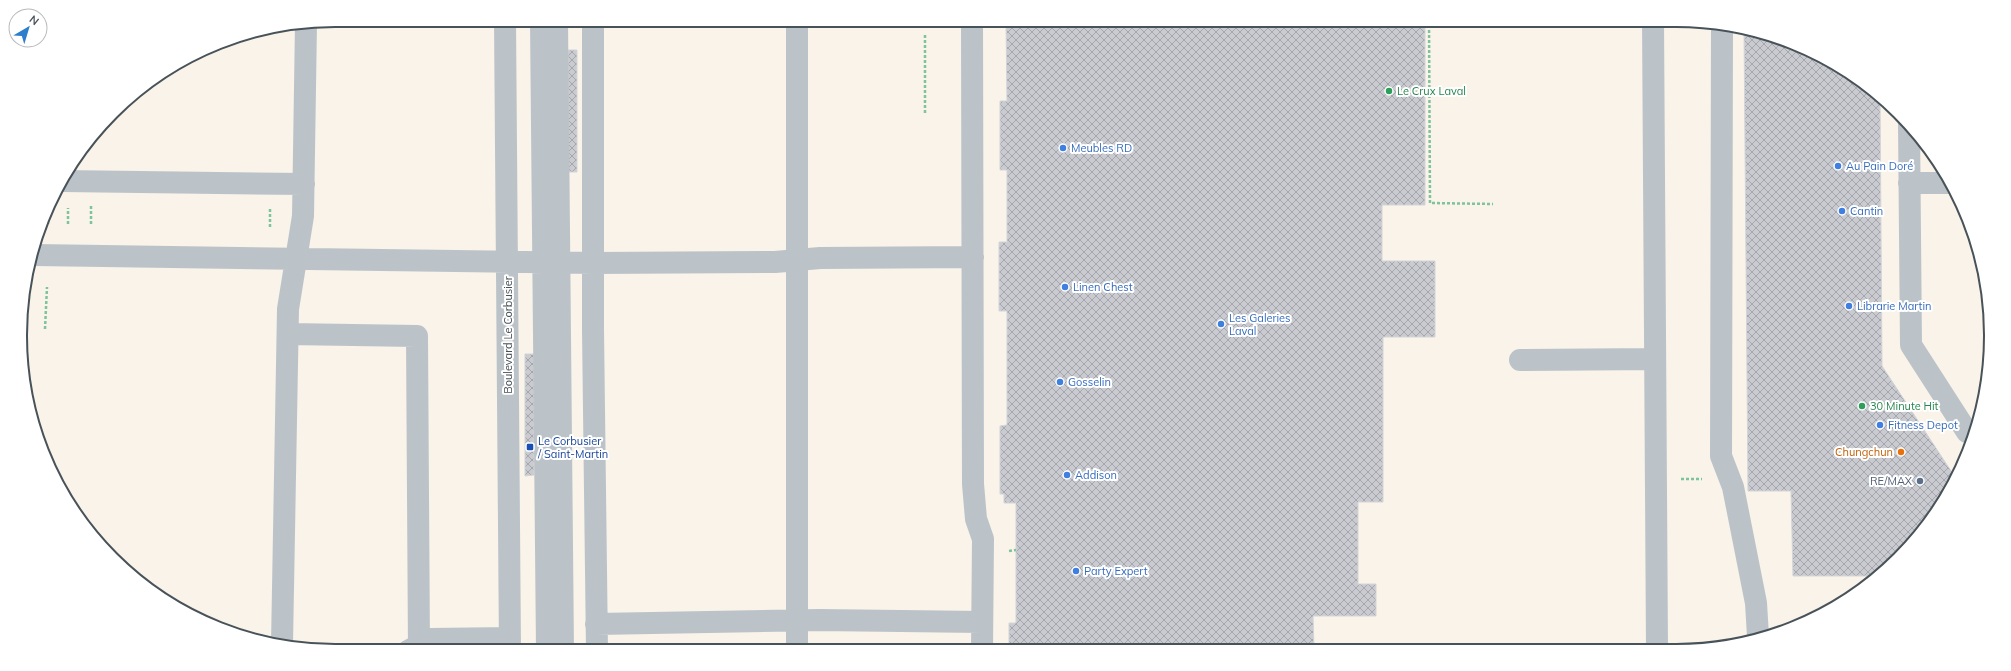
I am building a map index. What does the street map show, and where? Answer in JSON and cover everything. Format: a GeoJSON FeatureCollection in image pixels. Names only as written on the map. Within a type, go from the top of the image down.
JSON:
{"type":"FeatureCollection","features":[{"type":"Feature","properties":{"kind":"street","name":"Boulevard Le Corbusier"},"geometry":{"type":"LineString","coordinates":[[505,27],[510,644]]}},
{"type":"Feature","properties":{"kind":"street"},"geometry":{"type":"LineString","coordinates":[[541,27],[552,263],[563,644]]}},
{"type":"Feature","properties":{"kind":"street"},"geometry":{"type":"LineString","coordinates":[[547,644],[557,27]]}},
{"type":"Feature","properties":{"kind":"street"},"geometry":{"type":"LineString","coordinates":[[593,27],[597,644]]}},
{"type":"Feature","properties":{"kind":"street"},"geometry":{"type":"LineString","coordinates":[[797,27],[797,644]]}},
{"type":"Feature","properties":{"kind":"street"},"geometry":{"type":"LineString","coordinates":[[972,27],[973,484],[976,519],[983,539],[982,644]]}},
{"type":"Feature","properties":{"kind":"street"},"geometry":{"type":"LineString","coordinates":[[1653,27],[1657,644]]}},
{"type":"Feature","properties":{"kind":"street"},"geometry":{"type":"LineString","coordinates":[[282,639],[288,309],[303,216],[306,29]]}},
{"type":"Feature","properties":{"kind":"street"},"geometry":{"type":"LineString","coordinates":[[1722,31],[1721,456],[1733,487],[1749,576],[1756,603],[1758,632]]}},
{"type":"Feature","properties":{"kind":"street"},"geometry":{"type":"LineString","coordinates":[[1909,134],[1911,345],[1967,432],[1969,432]]}},
{"type":"Feature","properties":{"kind":"street"},"geometry":{"type":"LineString","coordinates":[[68,181],[304,184]]}},
{"type":"Feature","properties":{"kind":"street"},"geometry":{"type":"LineString","coordinates":[[1909,184],[1944,183]]}},
{"type":"Feature","properties":{"kind":"street"},"geometry":{"type":"LineString","coordinates":[[38,255],[552,263],[797,261],[820,258],[973,257]]}},
{"type":"Feature","properties":{"kind":"street"},"geometry":{"type":"LineString","coordinates":[[288,334],[417,336],[415,644]]}},
{"type":"Feature","properties":{"kind":"street"},"geometry":{"type":"LineString","coordinates":[[1520,360],[1655,359]]}},
{"type":"Feature","properties":{"kind":"street"},"geometry":{"type":"LineString","coordinates":[[596,624],[796,620],[982,622]]}},
{"type":"Feature","properties":{"kind":"street"},"geometry":{"type":"LineString","coordinates":[[422,644],[430,639],[510,644]]}},
{"type":"Feature","properties":{"kind":"path"},"geometry":{"type":"LineString","coordinates":[[1429,27],[1430,203],[1493,204]]}},
{"type":"Feature","properties":{"kind":"path"},"geometry":{"type":"LineString","coordinates":[[924,35],[925,114]]}},
{"type":"Feature","properties":{"kind":"path"},"geometry":{"type":"LineString","coordinates":[[270,206],[270,227]]}},
{"type":"Feature","properties":{"kind":"path"},"geometry":{"type":"LineString","coordinates":[[45,329],[47,287]]}},
{"type":"Feature","properties":{"kind":"path"},"geometry":{"type":"LineString","coordinates":[[1656,480],[1730,479]]}},
{"type":"Feature","properties":{"kind":"shaded area"},"geometry":{"type":"Polygon","coordinates":[[[1676,27],[1736,33],[1775,43],[1794,50],[1830,68],[1847,79],[1894,117],[1932,164],[1943,181],[1961,217],[1968,236],[1978,275],[1984,336],[1978,396],[1968,435],[1961,454],[1943,490],[1920,523],[1894,554],[1847,592],[1830,603],[1794,621],[1775,628],[1736,638],[1716,641],[1676,644],[336,644],[275,638],[236,628],[217,621],[181,603],[148,580],[117,554],[91,523],[68,490],[50,454],[43,435],[33,396],[30,376],[27,336],[28,315],[33,275],[43,236],[50,217],[68,181],[79,164],[117,117],[164,79],[181,68],[217,50],[236,43],[275,33],[315,28],[1676,27]]]}},
{"type":"Feature","properties":{"kind":"building","name":"Les Galeries Laval"},"geometry":{"type":"Polygon","coordinates":[[[1006,27],[1425,27],[1425,205],[1382,205],[1382,261],[1435,261],[1435,337],[1383,337],[1383,502],[1358,502],[1358,584],[1376,584],[1376,616],[1313,616],[1314,644],[1009,644],[1009,623],[1016,623],[1016,503],[1004,503],[1004,494],[1000,494],[1000,426],[1007,425],[1007,311],[999,311],[999,242],[1007,242],[1007,170],[1000,170],[1000,101],[1007,101],[1006,27]]]}},
{"type":"Feature","properties":{"kind":"building"},"geometry":{"type":"Polygon","coordinates":[[[1744,35],[1775,43],[1794,50],[1830,68],[1847,79],[1880,105],[1882,366],[1952,472],[1943,490],[1920,523],[1894,554],[1868,576],[1793,576],[1791,491],[1748,491],[1744,35]]]}},
{"type":"Feature","properties":{"kind":"building"},"geometry":{"type":"Polygon","coordinates":[[[568,50],[577,50],[577,172],[568,172],[568,50]]]}},
{"type":"Feature","properties":{"kind":"building"},"geometry":{"type":"Polygon","coordinates":[[[525,354],[534,354],[534,475],[525,476],[525,354]]]}},
{"type":"Feature","properties":{"kind":"place","name":"Le Crux Laval"},"geometry":{"type":"Point","coordinates":[1389,91]}},
{"type":"Feature","properties":{"kind":"place","name":"Meubles RD"},"geometry":{"type":"Point","coordinates":[1063,148]}},
{"type":"Feature","properties":{"kind":"place","name":"Au Pain Doré"},"geometry":{"type":"Point","coordinates":[1838,166]}},
{"type":"Feature","properties":{"kind":"place","name":"Cantin"},"geometry":{"type":"Point","coordinates":[1842,211]}},
{"type":"Feature","properties":{"kind":"place","name":"Linen Chest"},"geometry":{"type":"Point","coordinates":[1065,287]}},
{"type":"Feature","properties":{"kind":"place","name":"Librarie Martin"},"geometry":{"type":"Point","coordinates":[1849,306]}},
{"type":"Feature","properties":{"kind":"place","name":"Les Galeries Laval"},"geometry":{"type":"Point","coordinates":[1221,324]}},
{"type":"Feature","properties":{"kind":"place","name":"Gosselin"},"geometry":{"type":"Point","coordinates":[1060,382]}},
{"type":"Feature","properties":{"kind":"place","name":"30 Minute Hit"},"geometry":{"type":"Point","coordinates":[1862,406]}},
{"type":"Feature","properties":{"kind":"place","name":"Fitness Depot"},"geometry":{"type":"Point","coordinates":[1880,425]}},
{"type":"Feature","properties":{"kind":"place","name":"Le Corbusier / Saint-Martin"},"geometry":{"type":"Point","coordinates":[530,447]}},
{"type":"Feature","properties":{"kind":"place","name":"Chungchun"},"geometry":{"type":"Point","coordinates":[1901,452]}},
{"type":"Feature","properties":{"kind":"place","name":"Addison"},"geometry":{"type":"Point","coordinates":[1067,475]}},
{"type":"Feature","properties":{"kind":"place","name":"RE/MAX"},"geometry":{"type":"Point","coordinates":[1920,481]}},
{"type":"Feature","properties":{"kind":"place","name":"Party Expert"},"geometry":{"type":"Point","coordinates":[1076,571]}}]}
